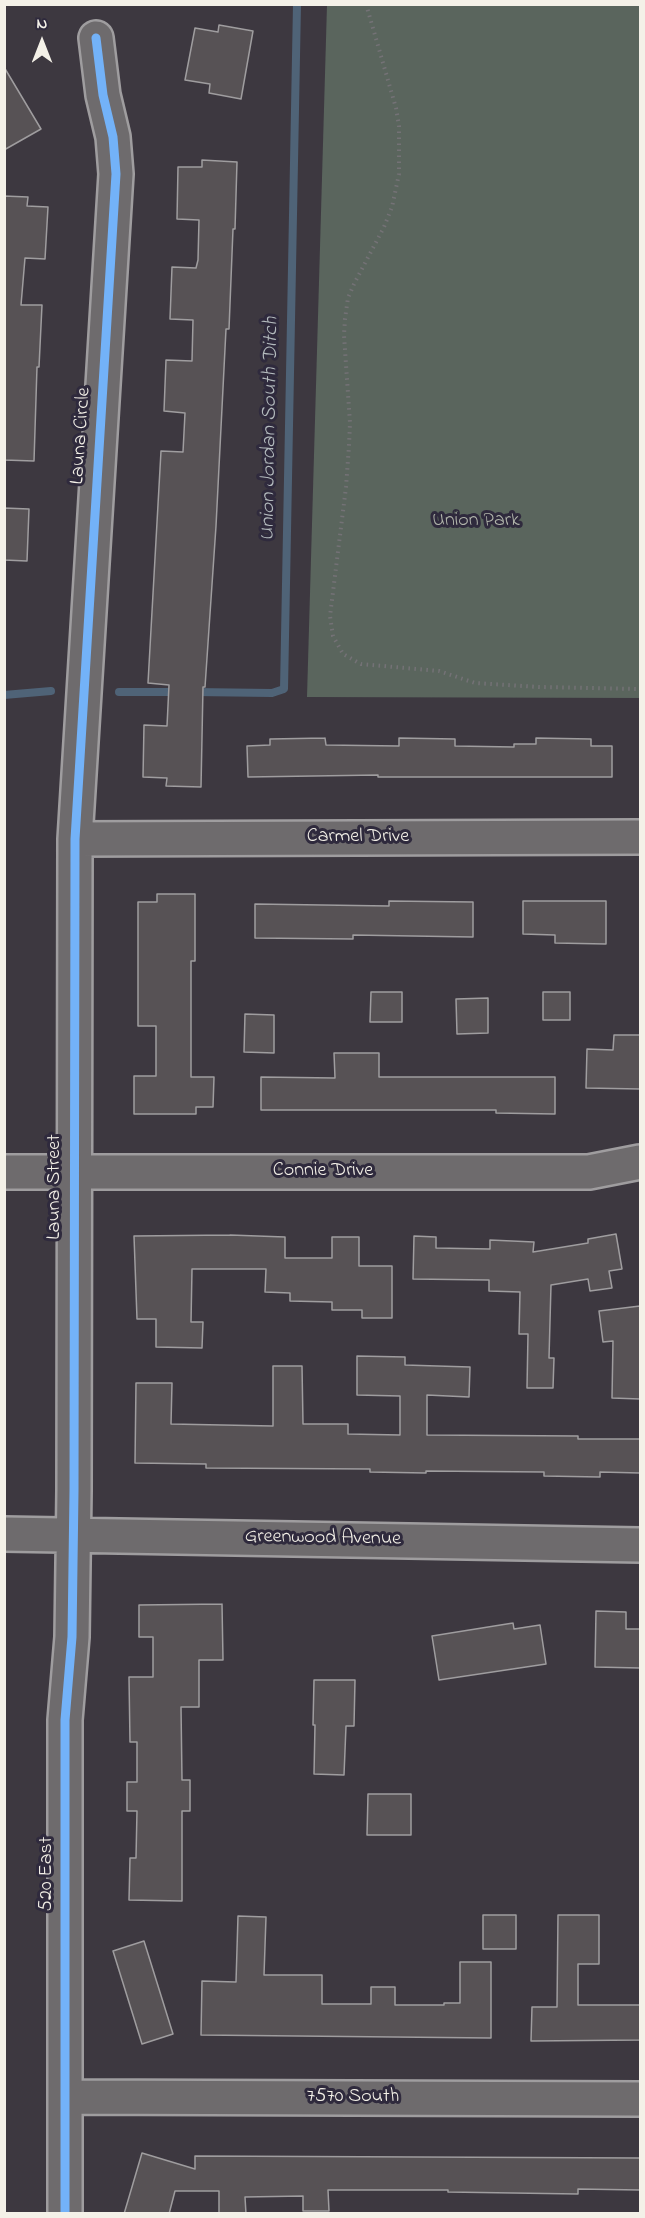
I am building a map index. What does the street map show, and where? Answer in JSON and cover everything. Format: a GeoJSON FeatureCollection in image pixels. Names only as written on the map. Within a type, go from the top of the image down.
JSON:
{"type":"FeatureCollection","features":[{"type":"Feature","properties":{"kind":"street","name":"Launa Circle"},"geometry":{"type":"LineString","coordinates":[[75,839],[116,174],[113,137],[103,95],[96,38]]}},
{"type":"Feature","properties":{"kind":"street","name":"Carmel Drive"},"geometry":{"type":"LineString","coordinates":[[75,839],[640,837]]}},
{"type":"Feature","properties":{"kind":"street","name":"Launa Street"},"geometry":{"type":"LineString","coordinates":[[73,1535],[75,839]]}},
{"type":"Feature","properties":{"kind":"street","name":"Connie Drive"},"geometry":{"type":"LineString","coordinates":[[4,1172],[589,1172],[640,1162]]}},
{"type":"Feature","properties":{"kind":"street","name":"Greenwood Avenue"},"geometry":{"type":"LineString","coordinates":[[4,1534],[640,1545]]}},
{"type":"Feature","properties":{"kind":"street","name":"520 East"},"geometry":{"type":"LineString","coordinates":[[65,2214],[65,1720],[72,1637],[73,1535]]}},
{"type":"Feature","properties":{"kind":"street","name":"7570 South"},"geometry":{"type":"LineString","coordinates":[[66,2097],[640,2099]]}},
{"type":"Feature","properties":{"kind":"path"},"geometry":{"type":"LineString","coordinates":[[366,4],[396,108],[400,165],[392,207],[348,298],[345,319],[350,423],[346,487],[330,616],[333,636],[343,654],[361,664],[439,671],[475,683],[640,689]]}},
{"type":"Feature","properties":{"kind":"green space","name":"Union Park"},"geometry":{"type":"Polygon","coordinates":[[[327,5],[640,5],[640,698],[307,697],[327,5]]]}},
{"type":"Feature","properties":{"kind":"building"},"geometry":{"type":"Polygon","coordinates":[[[219,25],[253,31],[241,99],[209,93],[210,84],[185,80],[195,28],[218,32],[219,25]]]}},
{"type":"Feature","properties":{"kind":"building"},"geometry":{"type":"Polygon","coordinates":[[[4,67],[41,129],[4,150],[4,67]]]}},
{"type":"Feature","properties":{"kind":"building"},"geometry":{"type":"Polygon","coordinates":[[[202,160],[237,162],[235,229],[233,229],[229,329],[226,329],[216,526],[205,687],[203,687],[201,787],[166,786],[167,778],[143,777],[144,725],[167,726],[169,685],[148,683],[161,451],[183,452],[185,413],[164,411],[166,360],[192,361],[193,320],[170,319],[172,267],[196,268],[198,260],[199,220],[177,219],[178,167],[202,167],[202,160]]]}},
{"type":"Feature","properties":{"kind":"building"},"geometry":{"type":"Polygon","coordinates":[[[4,196],[28,197],[27,206],[48,207],[45,259],[25,258],[21,305],[42,305],[39,367],[37,367],[34,461],[4,460],[4,196]]]}},
{"type":"Feature","properties":{"kind":"building"},"geometry":{"type":"Polygon","coordinates":[[[4,508],[29,509],[27,561],[4,560],[4,508]]]}},
{"type":"Feature","properties":{"kind":"building"},"geometry":{"type":"Polygon","coordinates":[[[325,738],[326,745],[399,746],[399,738],[455,739],[455,746],[514,747],[514,744],[536,744],[536,738],[591,739],[591,746],[612,746],[612,777],[378,777],[378,775],[248,777],[247,746],[270,745],[270,739],[325,738]]]}},
{"type":"Feature","properties":{"kind":"building"},"geometry":{"type":"Polygon","coordinates":[[[157,894],[195,894],[195,961],[191,961],[191,1077],[214,1077],[213,1107],[196,1107],[196,1114],[134,1114],[134,1076],[156,1076],[156,1026],[138,1026],[138,902],[157,902],[157,894]]]}},
{"type":"Feature","properties":{"kind":"building"},"geometry":{"type":"Polygon","coordinates":[[[389,901],[473,902],[473,937],[353,935],[353,939],[255,938],[255,904],[389,906],[389,901]]]}},
{"type":"Feature","properties":{"kind":"building"},"geometry":{"type":"Polygon","coordinates":[[[523,901],[606,901],[606,944],[555,943],[555,935],[523,934],[523,901]]]}},
{"type":"Feature","properties":{"kind":"building"},"geometry":{"type":"Polygon","coordinates":[[[371,992],[402,992],[402,1022],[370,1022],[371,992]]]}},
{"type":"Feature","properties":{"kind":"building"},"geometry":{"type":"Polygon","coordinates":[[[543,992],[570,992],[570,1020],[543,1020],[543,992]]]}},
{"type":"Feature","properties":{"kind":"building"},"geometry":{"type":"Polygon","coordinates":[[[488,998],[488,1033],[457,1034],[456,999],[488,998]]]}},
{"type":"Feature","properties":{"kind":"building"},"geometry":{"type":"Polygon","coordinates":[[[245,1014],[274,1015],[274,1053],[244,1052],[245,1014]]]}},
{"type":"Feature","properties":{"kind":"building"},"geometry":{"type":"Polygon","coordinates":[[[614,1035],[640,1035],[640,1089],[586,1088],[587,1049],[613,1050],[614,1035]]]}},
{"type":"Feature","properties":{"kind":"building"},"geometry":{"type":"Polygon","coordinates":[[[334,1053],[379,1053],[379,1077],[555,1077],[555,1114],[496,1113],[496,1110],[261,1110],[261,1077],[335,1078],[334,1053]]]}},
{"type":"Feature","properties":{"kind":"building"},"geometry":{"type":"Polygon","coordinates":[[[616,1234],[622,1269],[609,1271],[612,1288],[590,1291],[588,1279],[551,1285],[549,1358],[554,1358],[553,1388],[527,1388],[528,1334],[519,1334],[520,1292],[489,1291],[489,1280],[413,1279],[414,1236],[436,1237],[436,1248],[490,1249],[490,1240],[534,1242],[533,1252],[588,1243],[588,1239],[616,1234]]]}},
{"type":"Feature","properties":{"kind":"building"},"geometry":{"type":"Polygon","coordinates":[[[134,1236],[285,1237],[285,1258],[332,1258],[332,1237],[359,1237],[359,1266],[392,1266],[392,1318],[362,1318],[362,1310],[332,1310],[332,1302],[290,1301],[290,1293],[265,1292],[266,1269],[192,1269],[191,1322],[203,1322],[202,1348],[156,1347],[156,1319],[137,1319],[134,1236]]]}},
{"type":"Feature","properties":{"kind":"building"},"geometry":{"type":"Polygon","coordinates":[[[640,1306],[640,1399],[612,1398],[613,1341],[603,1342],[599,1311],[640,1306]]]}},
{"type":"Feature","properties":{"kind":"building"},"geometry":{"type":"Polygon","coordinates":[[[357,1356],[405,1357],[405,1365],[470,1367],[469,1397],[427,1395],[427,1435],[578,1436],[578,1439],[640,1439],[640,1473],[600,1472],[600,1477],[544,1476],[544,1472],[370,1472],[370,1469],[206,1468],[206,1464],[135,1463],[136,1383],[172,1383],[171,1424],[273,1426],[273,1366],[302,1366],[303,1424],[348,1424],[348,1434],[400,1435],[400,1396],[357,1395],[357,1356]]]}},
{"type":"Feature","properties":{"kind":"building"},"geometry":{"type":"Polygon","coordinates":[[[222,1604],[223,1660],[199,1660],[199,1707],[181,1707],[182,1780],[190,1780],[190,1811],[182,1811],[182,1901],[129,1900],[130,1858],[136,1858],[137,1811],[127,1811],[127,1782],[137,1782],[137,1742],[130,1742],[129,1677],[153,1677],[153,1637],[139,1637],[139,1605],[222,1604]]]}},
{"type":"Feature","properties":{"kind":"building"},"geometry":{"type":"Polygon","coordinates":[[[596,1611],[626,1612],[626,1629],[640,1629],[640,1668],[595,1667],[596,1611]]]}},
{"type":"Feature","properties":{"kind":"building"},"geometry":{"type":"Polygon","coordinates":[[[513,1623],[514,1629],[540,1625],[546,1664],[439,1680],[432,1636],[513,1623]]]}},
{"type":"Feature","properties":{"kind":"building"},"geometry":{"type":"Polygon","coordinates":[[[314,1680],[355,1680],[354,1726],[346,1726],[344,1775],[314,1774],[314,1680]]]}},
{"type":"Feature","properties":{"kind":"building"},"geometry":{"type":"Polygon","coordinates":[[[368,1794],[411,1794],[411,1835],[367,1835],[368,1794]]]}},
{"type":"Feature","properties":{"kind":"building"},"geometry":{"type":"Polygon","coordinates":[[[483,1915],[516,1915],[516,1949],[483,1949],[483,1915]]]}},
{"type":"Feature","properties":{"kind":"building"},"geometry":{"type":"Polygon","coordinates":[[[558,1915],[599,1915],[599,1964],[578,1964],[578,2005],[640,2005],[640,2040],[531,2041],[532,2007],[557,2007],[558,1915]]]}},
{"type":"Feature","properties":{"kind":"building"},"geometry":{"type":"Polygon","coordinates":[[[238,1916],[266,1917],[264,1975],[322,1975],[322,2004],[371,2004],[371,1987],[395,1987],[395,2005],[460,2003],[460,1962],[491,1962],[491,2038],[201,2035],[202,1981],[236,1982],[238,1916]]]}},
{"type":"Feature","properties":{"kind":"building"},"geometry":{"type":"Polygon","coordinates":[[[144,1941],[173,2034],[142,2044],[113,1951],[144,1941]]]}},
{"type":"Feature","properties":{"kind":"building"},"geometry":{"type":"Polygon","coordinates":[[[142,2153],[195,2169],[195,2156],[640,2158],[640,2190],[578,2189],[578,2194],[448,2192],[448,2190],[328,2190],[329,2211],[303,2211],[303,2196],[245,2197],[246,2214],[219,2214],[219,2191],[175,2191],[169,2214],[124,2214],[142,2153]]]}},
{"type":"Feature","properties":{"kind":"waterway","name":"Union Jordan South Ditch"},"geometry":{"type":"LineString","coordinates":[[194,692],[272,693],[284,689],[297,4]]}},
{"type":"Feature","properties":{"kind":"waterway","name":"Union Jordan South Ditch"},"geometry":{"type":"LineString","coordinates":[[4,695],[51,691]]}},
{"type":"Feature","properties":{"kind":"waterway","name":"Union Jordan South Ditch"},"geometry":{"type":"LineString","coordinates":[[119,692],[179,692]]}},
{"type":"Feature","properties":{"kind":"cycle path"},"geometry":{"type":"LineString","coordinates":[[65,2214],[65,1720],[72,1637],[74,1491],[75,839],[116,174],[113,137],[103,95],[96,38]]}}]}
